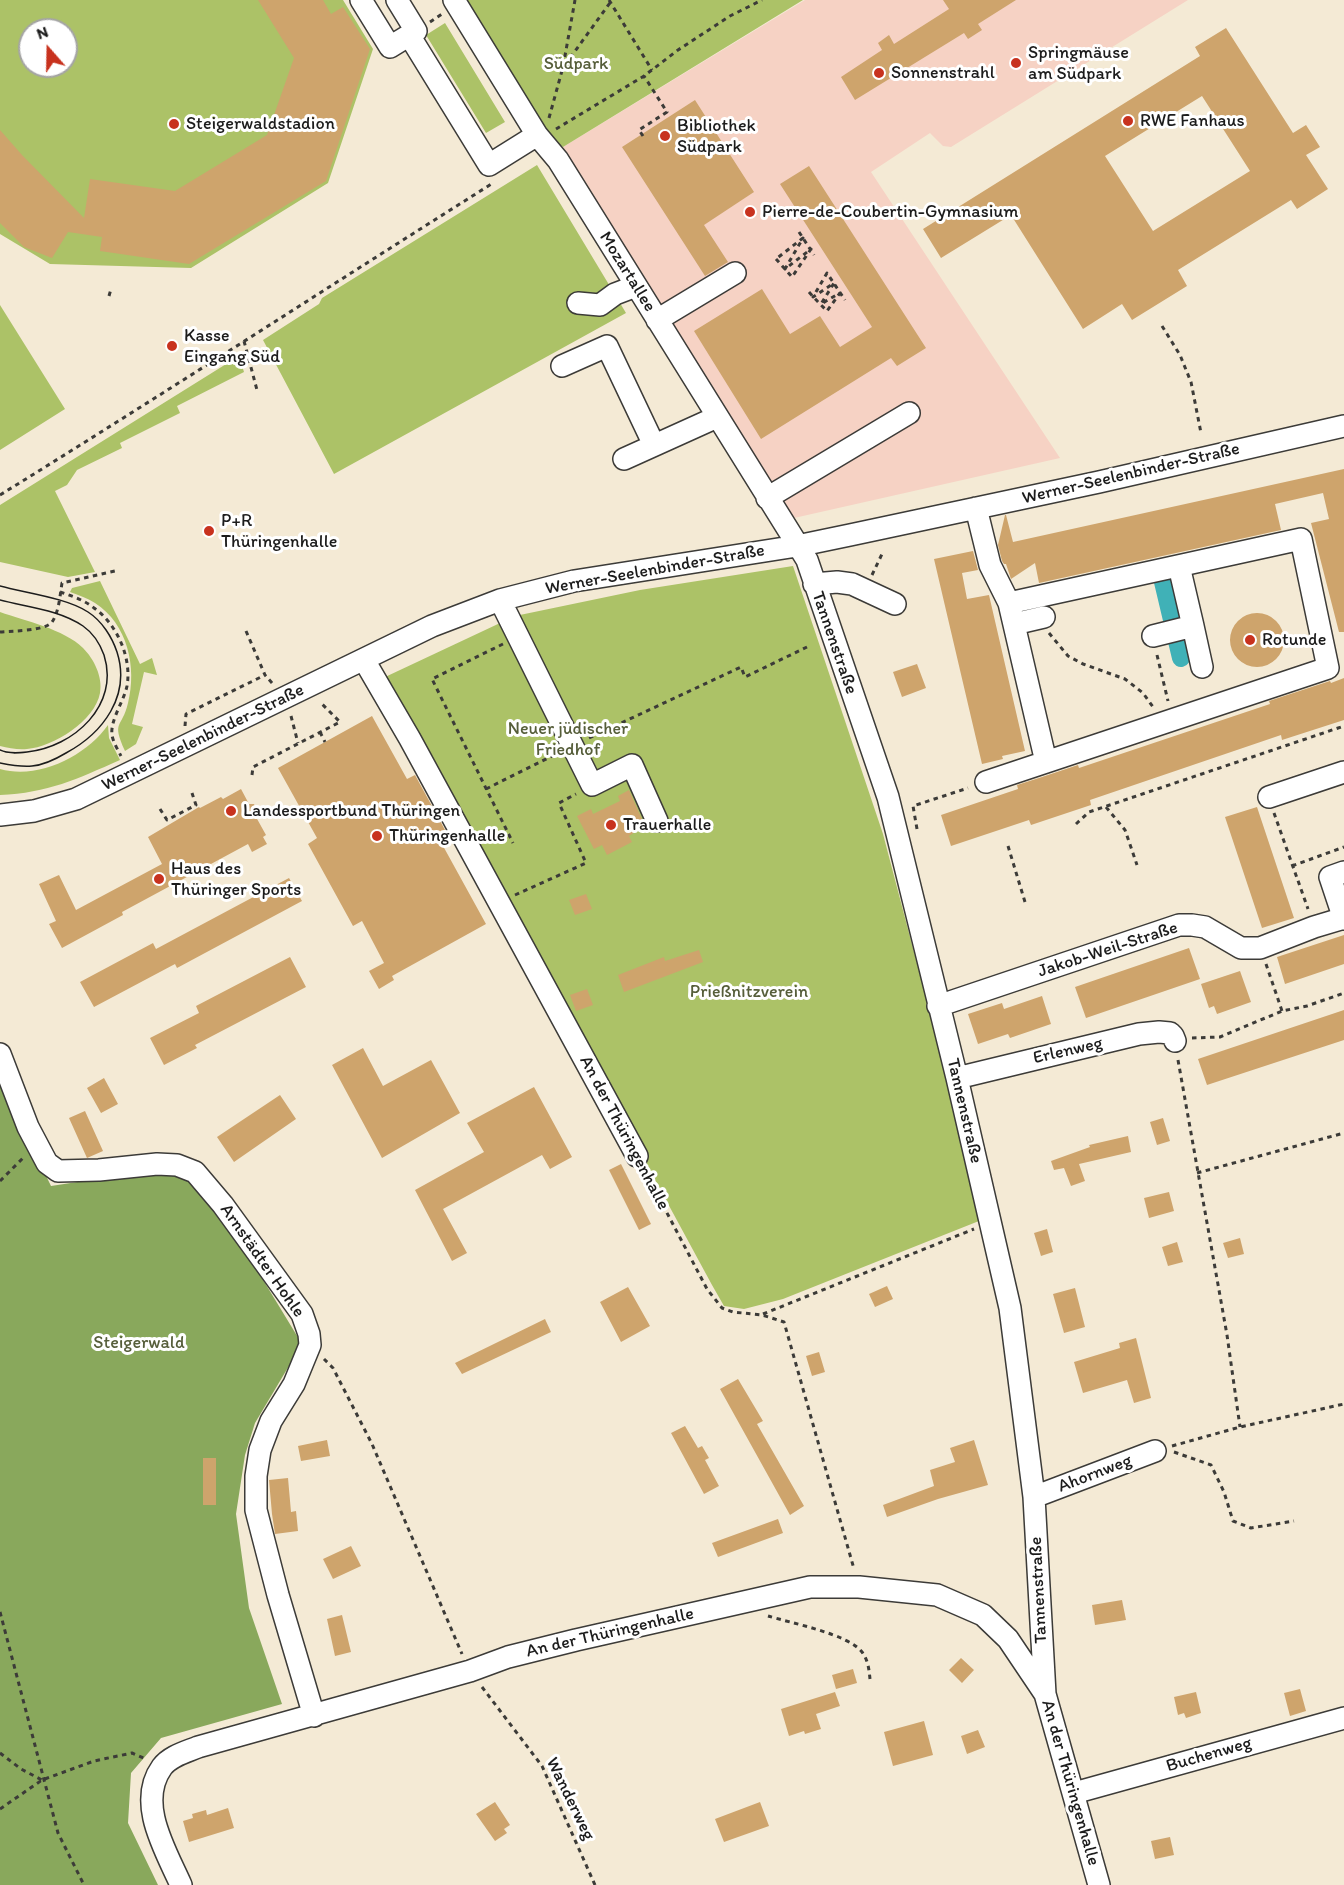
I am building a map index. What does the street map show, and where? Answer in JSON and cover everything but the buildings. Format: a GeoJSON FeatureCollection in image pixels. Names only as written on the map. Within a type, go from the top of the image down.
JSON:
{"type":"FeatureCollection","features":[{"type":"Feature","properties":{"kind":"street"},"geometry":{"type":"LineString","coordinates":[[361,0],[390,47],[416,30],[397,0]]}},
{"type":"Feature","properties":{"kind":"street","name":"Mozartallee"},"geometry":{"type":"LineString","coordinates":[[454,0],[540,137],[558,160],[797,546]]}},
{"type":"Feature","properties":{"kind":"street"},"geometry":{"type":"LineString","coordinates":[[409,35],[489,165],[540,137]]}},
{"type":"Feature","properties":{"kind":"street"},"geometry":{"type":"LineString","coordinates":[[657,320],[735,273]]}},
{"type":"Feature","properties":{"kind":"street"},"geometry":{"type":"LineString","coordinates":[[578,303],[600,304],[615,294],[636,286]]}},
{"type":"Feature","properties":{"kind":"street"},"geometry":{"type":"LineString","coordinates":[[562,366],[607,346],[654,445]]}},
{"type":"Feature","properties":{"kind":"street"},"geometry":{"type":"LineString","coordinates":[[767,498],[909,413]]}},
{"type":"Feature","properties":{"kind":"street"},"geometry":{"type":"LineString","coordinates":[[624,459],[717,417]]}},
{"type":"Feature","properties":{"kind":"street","name":"Werner-Seelenbinder-Straße"},"geometry":{"type":"LineString","coordinates":[[0,815],[53,807],[76,799],[432,626],[500,600],[574,581],[797,546],[1099,482],[1344,426]]}},
{"type":"Feature","properties":{"kind":"street"},"geometry":{"type":"LineString","coordinates":[[976,508],[990,565],[1010,603],[1046,762]]}},
{"type":"Feature","properties":{"kind":"street"},"geometry":{"type":"LineString","coordinates":[[986,782],[1328,668],[1301,538],[1010,603]]}},
{"type":"Feature","properties":{"kind":"street","name":"Tannenstraße"},"geometry":{"type":"LineString","coordinates":[[797,546],[807,560],[888,797],[957,1078],[1010,1308],[1034,1497],[1045,1695]]}},
{"type":"Feature","properties":{"kind":"street"},"geometry":{"type":"LineString","coordinates":[[1179,566],[1174,631],[1202,667]]}},
{"type":"Feature","properties":{"kind":"street"},"geometry":{"type":"LineString","coordinates":[[814,584],[837,582],[852,584],[895,604]]}},
{"type":"Feature","properties":{"kind":"street"},"geometry":{"type":"LineString","coordinates":[[500,600],[592,785],[632,765],[657,821]]}},
{"type":"Feature","properties":{"kind":"street"},"geometry":{"type":"LineString","coordinates":[[1014,624],[1044,617]]}},
{"type":"Feature","properties":{"kind":"street","name":"An der Thüringenhalle"},"geometry":{"type":"LineString","coordinates":[[364,660],[410,739],[637,1156]]}},
{"type":"Feature","properties":{"kind":"street"},"geometry":{"type":"LineString","coordinates":[[1269,797],[1344,772]]}},
{"type":"Feature","properties":{"kind":"street"},"geometry":{"type":"LineString","coordinates":[[1260,948],[1314,927],[1344,919],[1330,877],[1344,872]]}},
{"type":"Feature","properties":{"kind":"street","name":"Jakob-Weil-Straße"},"geometry":{"type":"LineString","coordinates":[[938,1006],[1179,925],[1192,924],[1205,927],[1241,948],[1260,948]]}},
{"type":"Feature","properties":{"kind":"street","name":"Erlenweg"},"geometry":{"type":"LineString","coordinates":[[957,1078],[1139,1034],[1166,1033],[1180,1040]]}},
{"type":"Feature","properties":{"kind":"street","name":"Arnstädter Hohle"},"geometry":{"type":"LineString","coordinates":[[0,1054],[28,1126],[47,1163],[58,1171],[99,1170],[157,1164],[177,1165],[195,1172],[223,1205],[302,1314],[310,1345]]}},
{"type":"Feature","properties":{"kind":"street"},"geometry":{"type":"LineString","coordinates":[[310,1345],[294,1384],[271,1421],[260,1450],[256,1476],[256,1510],[314,1716]]}},
{"type":"Feature","properties":{"kind":"street","name":"Ahornweg"},"geometry":{"type":"LineString","coordinates":[[1034,1497],[1155,1451]]}},
{"type":"Feature","properties":{"kind":"street","name":"An der Thüringenhalle"},"geometry":{"type":"LineString","coordinates":[[470,1671],[508,1658],[576,1640],[810,1587],[859,1587],[937,1595],[983,1615],[1008,1639],[1045,1695],[1099,1885]]}},
{"type":"Feature","properties":{"kind":"street"},"geometry":{"type":"LineString","coordinates":[[180,1885],[159,1832],[152,1801],[154,1784],[163,1767],[178,1755],[198,1747],[470,1671]]}},
{"type":"Feature","properties":{"kind":"street","name":"Buchenweg"},"geometry":{"type":"LineString","coordinates":[[1074,1793],[1344,1718]]}},
{"type":"Feature","properties":{"kind":"path"},"geometry":{"type":"LineString","coordinates":[[540,137],[563,67],[575,0]]}},
{"type":"Feature","properties":{"kind":"path"},"geometry":{"type":"LineString","coordinates":[[540,137],[652,71],[678,50],[713,27],[762,0]]}},
{"type":"Feature","properties":{"kind":"path"},"geometry":{"type":"LineString","coordinates":[[563,67],[611,1],[652,71]]}},
{"type":"Feature","properties":{"kind":"path"},"geometry":{"type":"LineString","coordinates":[[643,136],[639,130],[667,112],[644,76]]}},
{"type":"Feature","properties":{"kind":"path"},"geometry":{"type":"LineString","coordinates":[[0,495],[499,180]]}},
{"type":"Feature","properties":{"kind":"path"},"geometry":{"type":"LineString","coordinates":[[799,232],[814,255]]}},
{"type":"Feature","properties":{"kind":"path"},"geometry":{"type":"LineString","coordinates":[[803,238],[776,259],[792,277],[811,249]]}},
{"type":"Feature","properties":{"kind":"path"},"geometry":{"type":"LineString","coordinates":[[785,269],[803,238]]}},
{"type":"Feature","properties":{"kind":"path"},"geometry":{"type":"LineString","coordinates":[[785,269],[811,249]]}},
{"type":"Feature","properties":{"kind":"path"},"geometry":{"type":"LineString","coordinates":[[813,297],[827,273],[845,300]]}},
{"type":"Feature","properties":{"kind":"path"},"geometry":{"type":"LineString","coordinates":[[813,297],[834,283]]}},
{"type":"Feature","properties":{"kind":"path"},"geometry":{"type":"LineString","coordinates":[[821,304],[834,283]]}},
{"type":"Feature","properties":{"kind":"path"},"geometry":{"type":"LineString","coordinates":[[109,296],[111,289]]}},
{"type":"Feature","properties":{"kind":"path"},"geometry":{"type":"LineString","coordinates":[[809,292],[827,311],[840,293]]}},
{"type":"Feature","properties":{"kind":"path"},"geometry":{"type":"LineString","coordinates":[[821,304],[840,293]]}},
{"type":"Feature","properties":{"kind":"path"},"geometry":{"type":"LineString","coordinates":[[1162,326],[1180,355],[1191,382],[1201,433]]}},
{"type":"Feature","properties":{"kind":"path"},"geometry":{"type":"LineString","coordinates":[[244,341],[257,390]]}},
{"type":"Feature","properties":{"kind":"path"},"geometry":{"type":"LineString","coordinates":[[0,632],[49,625],[54,621],[62,584],[119,570]]}},
{"type":"Feature","properties":{"kind":"path"},"geometry":{"type":"LineString","coordinates":[[60,592],[95,608],[112,626],[123,647],[128,668],[127,684],[122,704],[113,722],[112,736],[129,774]]}},
{"type":"Feature","properties":{"kind":"path"},"geometry":{"type":"LineString","coordinates":[[1044,617],[1048,632],[1068,656],[1125,680],[1143,693],[1153,705],[1158,725]]}},
{"type":"Feature","properties":{"kind":"path"},"geometry":{"type":"LineString","coordinates":[[246,631],[255,653]]}},
{"type":"Feature","properties":{"kind":"path"},"geometry":{"type":"LineString","coordinates":[[1162,679],[1174,631]]}},
{"type":"Feature","properties":{"kind":"path"},"geometry":{"type":"LineString","coordinates":[[513,843],[432,679],[518,637]]}},
{"type":"Feature","properties":{"kind":"path"},"geometry":{"type":"LineString","coordinates":[[486,789],[741,667],[745,677],[807,647]]}},
{"type":"Feature","properties":{"kind":"path"},"geometry":{"type":"LineString","coordinates":[[182,748],[186,714],[266,675]]}},
{"type":"Feature","properties":{"kind":"path"},"geometry":{"type":"LineString","coordinates":[[252,775],[253,767],[340,722],[319,701]]}},
{"type":"Feature","properties":{"kind":"path"},"geometry":{"type":"LineString","coordinates":[[291,715],[298,743]]}},
{"type":"Feature","properties":{"kind":"path"},"geometry":{"type":"LineString","coordinates":[[1076,824],[1089,812],[1344,726]]}},
{"type":"Feature","properties":{"kind":"path"},"geometry":{"type":"LineString","coordinates":[[320,732],[325,742]]}},
{"type":"Feature","properties":{"kind":"path"},"geometry":{"type":"LineString","coordinates":[[919,840],[913,806],[986,782]]}},
{"type":"Feature","properties":{"kind":"path"},"geometry":{"type":"LineString","coordinates":[[499,902],[586,862],[559,803],[592,785]]}},
{"type":"Feature","properties":{"kind":"path"},"geometry":{"type":"LineString","coordinates":[[160,809],[167,820],[196,805],[192,793]]}},
{"type":"Feature","properties":{"kind":"path"},"geometry":{"type":"LineString","coordinates":[[1106,807],[1125,830],[1137,865]]}},
{"type":"Feature","properties":{"kind":"path"},"geometry":{"type":"LineString","coordinates":[[1280,830],[1307,907]]}},
{"type":"Feature","properties":{"kind":"path"},"geometry":{"type":"LineString","coordinates":[[1008,846],[1025,902]]}},
{"type":"Feature","properties":{"kind":"path"},"geometry":{"type":"LineString","coordinates":[[1292,866],[1344,847]]}},
{"type":"Feature","properties":{"kind":"path"},"geometry":{"type":"LineString","coordinates":[[1260,948],[1282,1011]]}},
{"type":"Feature","properties":{"kind":"path"},"geometry":{"type":"LineString","coordinates":[[1240,1427],[1227,1335],[1197,1173],[1180,1040],[1220,1037],[1282,1011],[1307,1006],[1344,993]]}},
{"type":"Feature","properties":{"kind":"path"},"geometry":{"type":"LineString","coordinates":[[1197,1173],[1344,1133]]}},
{"type":"Feature","properties":{"kind":"path","name":"An der Thüringenhalle"},"geometry":{"type":"LineString","coordinates":[[637,1156],[707,1289],[722,1308],[733,1312],[762,1315],[784,1322],[859,1587]]}},
{"type":"Feature","properties":{"kind":"path"},"geometry":{"type":"LineString","coordinates":[[0,1181],[24,1157]]}},
{"type":"Feature","properties":{"kind":"path"},"geometry":{"type":"LineString","coordinates":[[762,1315],[991,1222]]}},
{"type":"Feature","properties":{"kind":"path","name":"Wanderweg"},"geometry":{"type":"LineString","coordinates":[[310,1345],[333,1368],[372,1444],[470,1671],[542,1766],[595,1885]]}},
{"type":"Feature","properties":{"kind":"path"},"geometry":{"type":"LineString","coordinates":[[1155,1451],[1240,1427],[1344,1404]]}},
{"type":"Feature","properties":{"kind":"path"},"geometry":{"type":"LineString","coordinates":[[1155,1451],[1177,1452],[1211,1465],[1224,1492],[1233,1521],[1251,1528],[1294,1521]]}},
{"type":"Feature","properties":{"kind":"path"},"geometry":{"type":"LineString","coordinates":[[0,1612],[42,1780],[58,1833],[84,1885]]}},
{"type":"Feature","properties":{"kind":"path"},"geometry":{"type":"LineString","coordinates":[[766,1616],[834,1635],[854,1644],[867,1659],[870,1679]]}},
{"type":"Feature","properties":{"kind":"path"},"geometry":{"type":"LineString","coordinates":[[0,1754],[42,1780]]}},
{"type":"Feature","properties":{"kind":"path"},"geometry":{"type":"LineString","coordinates":[[0,1809],[42,1780],[94,1761],[132,1754],[163,1767]]}},
{"type":"Feature","properties":{"kind":"shaded area","name":"Pierre-de-Coubertin-Gymnasium"},"geometry":{"type":"Polygon","coordinates":[[[805,0],[1188,0],[951,147],[943,146],[930,133],[871,172],[1060,458],[794,518],[563,147],[805,0]]]}},
{"type":"Feature","properties":{"kind":"green space","name":"Steigerwaldstadion"},"geometry":{"type":"Polygon","coordinates":[[[0,0],[343,0],[373,49],[328,183],[191,268],[50,264],[0,234],[0,0]]]}},
{"type":"Feature","properties":{"kind":"green space","name":"Südpark"},"geometry":{"type":"Polygon","coordinates":[[[460,0],[803,0],[563,147],[540,131],[460,0]]]}},
{"type":"Feature","properties":{"kind":"green space"},"geometry":{"type":"Polygon","coordinates":[[[445,23],[505,122],[486,133],[426,35],[445,23]]]}},
{"type":"Feature","properties":{"kind":"green space"},"geometry":{"type":"Polygon","coordinates":[[[537,165],[626,313],[334,474],[263,340],[319,304],[322,298],[537,165]]]}},
{"type":"Feature","properties":{"kind":"green space"},"geometry":{"type":"Polygon","coordinates":[[[0,305],[65,409],[0,450],[0,305]]]}},
{"type":"Feature","properties":{"kind":"green space"},"geometry":{"type":"Polygon","coordinates":[[[239,356],[244,372],[177,406],[180,413],[120,443],[122,448],[77,470],[67,485],[55,491],[95,572],[68,577],[0,562],[0,505],[239,356]]]}},
{"type":"Feature","properties":{"kind":"green space","name":"Prießnitzverein"},"geometry":{"type":"Polygon","coordinates":[[[793,566],[883,834],[984,1219],[783,1299],[744,1309],[724,1306],[383,678],[515,616],[640,590],[793,566]]]}},
{"type":"Feature","properties":{"kind":"green space"},"geometry":{"type":"Polygon","coordinates":[[[100,581],[140,664],[152,658],[157,675],[144,672],[132,724],[143,727],[136,744],[125,751],[118,729],[126,711],[131,690],[127,648],[115,623],[106,612],[92,601],[70,592],[72,588],[100,581]]]}},
{"type":"Feature","properties":{"kind":"green space"},"geometry":{"type":"Polygon","coordinates":[[[0,612],[32,622],[75,641],[91,657],[99,675],[100,693],[90,713],[71,731],[37,747],[20,749],[0,746],[0,612]]]}},
{"type":"Feature","properties":{"kind":"green space"},"geometry":{"type":"Polygon","coordinates":[[[108,725],[109,738],[120,760],[48,788],[0,795],[0,769],[15,772],[30,771],[60,763],[87,746],[108,725]]]}},
{"type":"Feature","properties":{"kind":"green space","name":"Steigerwald"},"geometry":{"type":"Polygon","coordinates":[[[0,1068],[29,1141],[51,1186],[97,1179],[165,1174],[183,1175],[204,1194],[251,1260],[302,1344],[255,1423],[245,1455],[236,1514],[249,1608],[282,1704],[161,1738],[131,1773],[128,1823],[158,1885],[0,1885],[0,1068]]]}},
{"type":"Feature","properties":{"kind":"waterway"},"geometry":{"type":"LineString","coordinates":[[1163,582],[1181,658]]}},
{"type":"Feature","properties":{"kind":"tram line"},"geometry":{"type":"LineString","coordinates":[[0,586],[58,599],[88,612],[98,620],[109,635],[117,652],[120,668],[117,698],[111,712],[92,735],[58,757],[41,764],[24,766],[0,763]]}},
{"type":"Feature","properties":{"kind":"tram line"},"geometry":{"type":"LineString","coordinates":[[0,600],[64,616],[83,626],[93,635],[100,647],[107,673],[105,691],[99,706],[76,732],[61,742],[44,748],[17,753],[0,750]]}},
{"type":"Feature","properties":{"kind":"place","name":"Springmäuse am Südpark"},"geometry":{"type":"Point","coordinates":[1016,63]}},
{"type":"Feature","properties":{"kind":"place","name":"Sonnenstrahl"},"geometry":{"type":"Point","coordinates":[879,73]}},
{"type":"Feature","properties":{"kind":"place","name":"RWE Fanhaus"},"geometry":{"type":"Point","coordinates":[1128,121]}},
{"type":"Feature","properties":{"kind":"place","name":"Steigerwaldstadion"},"geometry":{"type":"Point","coordinates":[174,124]}},
{"type":"Feature","properties":{"kind":"place","name":"Bibliothek Südpark"},"geometry":{"type":"Point","coordinates":[665,136]}},
{"type":"Feature","properties":{"kind":"place","name":"Pierre-de-Coubertin-Gymnasium"},"geometry":{"type":"Point","coordinates":[750,212]}},
{"type":"Feature","properties":{"kind":"place","name":"Kasse Eingang Süd"},"geometry":{"type":"Point","coordinates":[172,346]}},
{"type":"Feature","properties":{"kind":"place","name":"P+R Thüringenhalle"},"geometry":{"type":"Point","coordinates":[209,531]}},
{"type":"Feature","properties":{"kind":"place","name":"Rotunde"},"geometry":{"type":"Point","coordinates":[1250,640]}},
{"type":"Feature","properties":{"kind":"place","name":"Landessportbund Thüringen"},"geometry":{"type":"Point","coordinates":[231,811]}},
{"type":"Feature","properties":{"kind":"place","name":"Trauerhalle"},"geometry":{"type":"Point","coordinates":[611,825]}},
{"type":"Feature","properties":{"kind":"place","name":"Thüringenhalle"},"geometry":{"type":"Point","coordinates":[377,836]}},
{"type":"Feature","properties":{"kind":"place","name":"Haus des Thüringer Sports"},"geometry":{"type":"Point","coordinates":[159,879]}},
{"type":"Feature","properties":{"kind":"park label","name":"Neuer jüdischer Friedhof"},"geometry":{"type":"Point","coordinates":[568,739]}}]}
